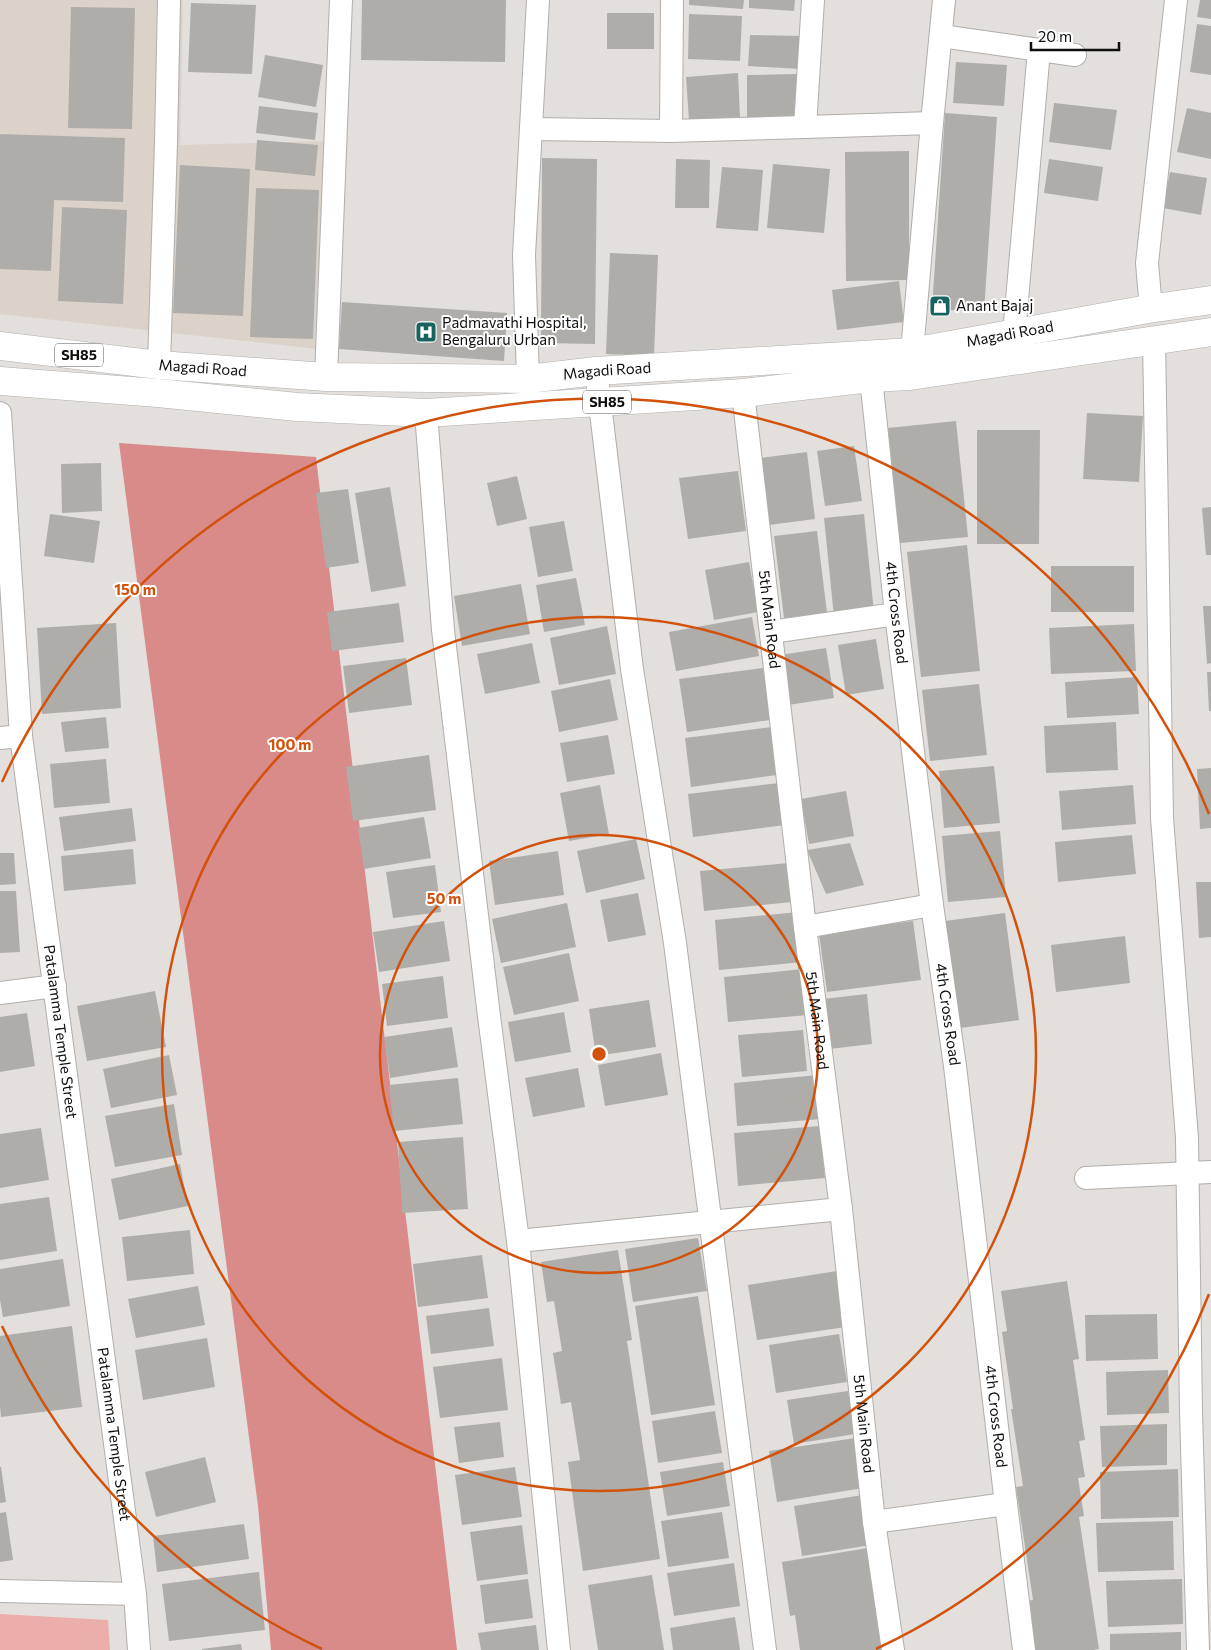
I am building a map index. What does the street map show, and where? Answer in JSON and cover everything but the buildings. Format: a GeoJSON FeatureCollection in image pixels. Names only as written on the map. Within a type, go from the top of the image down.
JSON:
{"type":"FeatureCollection","features":[{"type":"Feature","properties":{"kind":"main road","name":"Magadi Road"},"geometry":{"type":"LineString","coordinates":[[0,346],[159,365],[326,378],[528,378],[596,371],[912,352],[1211,300]]}},
{"type":"Feature","properties":{"kind":"main road","name":"Magadi Road"},"geometry":{"type":"LineString","coordinates":[[0,381],[297,406],[426,413],[743,393],[871,378],[910,376],[1211,332]]}},
{"type":"Feature","properties":{"kind":"street"},"geometry":{"type":"LineString","coordinates":[[159,365],[169,0]]}},
{"type":"Feature","properties":{"kind":"street"},"geometry":{"type":"LineString","coordinates":[[326,378],[341,0]]}},
{"type":"Feature","properties":{"kind":"street"},"geometry":{"type":"LineString","coordinates":[[528,378],[524,255],[538,0]]}},
{"type":"Feature","properties":{"kind":"street"},"geometry":{"type":"LineString","coordinates":[[671,131],[672,0]]}},
{"type":"Feature","properties":{"kind":"street"},"geometry":{"type":"LineString","coordinates":[[805,127],[813,0]]}},
{"type":"Feature","properties":{"kind":"street"},"geometry":{"type":"LineString","coordinates":[[912,352],[944,0]]}},
{"type":"Feature","properties":{"kind":"street"},"geometry":{"type":"LineString","coordinates":[[1151,309],[1148,263],[1176,0]]}},
{"type":"Feature","properties":{"kind":"street"},"geometry":{"type":"LineString","coordinates":[[941,36],[1075,55]]}},
{"type":"Feature","properties":{"kind":"street"},"geometry":{"type":"LineString","coordinates":[[1014,334],[1039,50]]}},
{"type":"Feature","properties":{"kind":"street"},"geometry":{"type":"LineString","coordinates":[[532,129],[671,131],[932,123]]}},
{"type":"Feature","properties":{"kind":"street"},"geometry":{"type":"LineString","coordinates":[[1154,339],[1162,818],[1187,1138],[1191,1412],[1198,1650]]}},
{"type":"Feature","properties":{"kind":"street"},"geometry":{"type":"LineString","coordinates":[[596,371],[632,669],[675,943],[764,1650]]}},
{"type":"Feature","properties":{"kind":"street","name":"4th Cross Road"},"geometry":{"type":"LineString","coordinates":[[871,378],[896,614],[932,905],[955,1066],[1024,1650]]}},
{"type":"Feature","properties":{"kind":"street","name":"5th Main Road"},"geometry":{"type":"LineString","coordinates":[[743,393],[805,927],[841,1209],[874,1522],[893,1650]]}},
{"type":"Feature","properties":{"kind":"street","name":"Patalamma Temple Street"},"geometry":{"type":"LineString","coordinates":[[0,413],[10,737],[55,986],[135,1594],[139,1650]]}},
{"type":"Feature","properties":{"kind":"street"},"geometry":{"type":"LineString","coordinates":[[426,413],[442,630],[518,1241],[560,1650]]}},
{"type":"Feature","properties":{"kind":"street"},"geometry":{"type":"LineString","coordinates":[[771,632],[896,614]]}},
{"type":"Feature","properties":{"kind":"street"},"geometry":{"type":"LineString","coordinates":[[805,927],[932,905]]}},
{"type":"Feature","properties":{"kind":"street"},"geometry":{"type":"LineString","coordinates":[[0,993],[55,986]]}},
{"type":"Feature","properties":{"kind":"street"},"geometry":{"type":"LineString","coordinates":[[1086,1178],[1211,1172]]}},
{"type":"Feature","properties":{"kind":"street"},"geometry":{"type":"LineString","coordinates":[[518,1241],[841,1209]]}},
{"type":"Feature","properties":{"kind":"street"},"geometry":{"type":"LineString","coordinates":[[874,1522],[1006,1504]]}},
{"type":"Feature","properties":{"kind":"street"},"geometry":{"type":"LineString","coordinates":[[0,1590],[135,1594]]}},
{"type":"Feature","properties":{"kind":"shaded area"},"geometry":{"type":"Polygon","coordinates":[[[0,0],[183,0],[180,145],[327,141],[318,349],[0,314],[0,0]]]}},
{"type":"Feature","properties":{"kind":"shaded area"},"geometry":{"type":"Polygon","coordinates":[[[119,443],[316,457],[457,1650],[271,1650],[258,1506],[119,443]]]}},
{"type":"Feature","properties":{"kind":"shaded area"},"geometry":{"type":"Polygon","coordinates":[[[0,1614],[108,1620],[110,1650],[0,1650],[0,1614]]]}},
{"type":"Feature","properties":{"kind":"place","name":"Anant Bajaj"},"geometry":{"type":"Point","coordinates":[940,306]}},
{"type":"Feature","properties":{"kind":"place","name":"Padmavathi Hospital, Bengaluru Urban"},"geometry":{"type":"Point","coordinates":[426,332]}}]}
